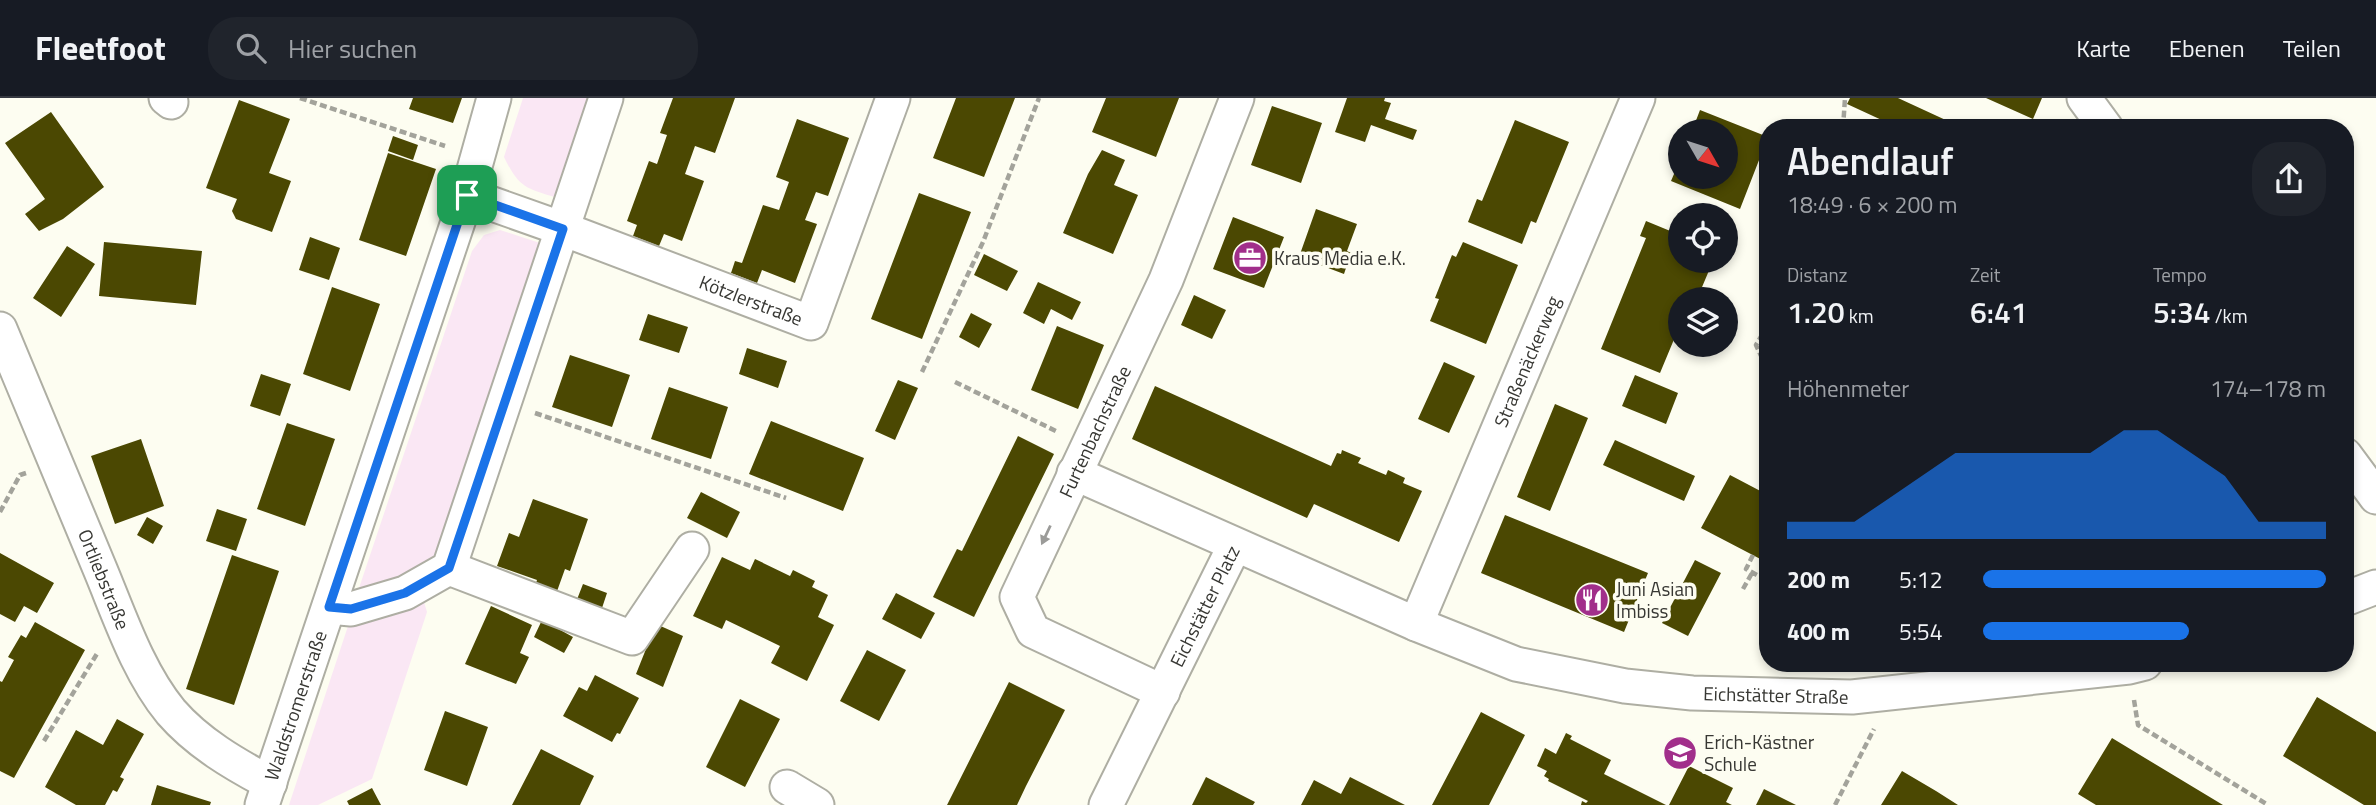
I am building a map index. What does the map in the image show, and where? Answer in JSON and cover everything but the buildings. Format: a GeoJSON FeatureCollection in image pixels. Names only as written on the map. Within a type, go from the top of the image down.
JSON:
{"type":"FeatureCollection","features":[{"type":"Feature","properties":{"kind":"street","name":"Waldstromerstraße"},"geometry":{"type":"LineString","coordinates":[[266,794],[467,195],[494,98]]}},
{"type":"Feature","properties":{"kind":"street"},"geometry":{"type":"LineString","coordinates":[[606,98],[449,568],[632,638],[692,549]]}},
{"type":"Feature","properties":{"kind":"street","name":"Kötzlerstraße"},"geometry":{"type":"LineString","coordinates":[[467,195],[811,323],[893,98]]}},
{"type":"Feature","properties":{"kind":"street","name":"Furtenbachstraße"},"geometry":{"type":"LineString","coordinates":[[1163,692],[1033,631],[1017,597],[1166,280],[1237,98]]}},
{"type":"Feature","properties":{"kind":"street","name":"Straßenäckerweg"},"geometry":{"type":"LineString","coordinates":[[1416,624],[1638,98]]}},
{"type":"Feature","properties":{"kind":"street"},"geometry":{"type":"LineString","coordinates":[[2084,98],[2099,119]]}},
{"type":"Feature","properties":{"kind":"street","name":"Ortliebstraße"},"geometry":{"type":"LineString","coordinates":[[3,347],[153,685],[172,712],[197,737],[233,763],[266,794]]}},
{"type":"Feature","properties":{"kind":"street"},"geometry":{"type":"LineString","coordinates":[[1081,459],[1235,545]]}},
{"type":"Feature","properties":{"kind":"street"},"geometry":{"type":"LineString","coordinates":[[2354,467],[2376,497]]}},
{"type":"Feature","properties":{"kind":"street","name":"Eichstätter Platz"},"geometry":{"type":"LineString","coordinates":[[1106,805],[1235,545],[1416,624]]}},
{"type":"Feature","properties":{"kind":"street","name":"Waldstromerstraße"},"geometry":{"type":"LineString","coordinates":[[329,607],[351,609],[405,593],[449,568]]}},
{"type":"Feature","properties":{"kind":"street"},"geometry":{"type":"LineString","coordinates":[[2354,596],[2376,587]]}},
{"type":"Feature","properties":{"kind":"street","name":"Eichstätter Straße"},"geometry":{"type":"LineString","coordinates":[[1416,624],[1516,664],[1625,686],[1692,693],[1852,697],[2078,672]]}},
{"type":"Feature","properties":{"kind":"street"},"geometry":{"type":"LineString","coordinates":[[787,787],[817,805]]}},
{"type":"Feature","properties":{"kind":"path"},"geometry":{"type":"LineString","coordinates":[[300,98],[477,157]]}},
{"type":"Feature","properties":{"kind":"path"},"geometry":{"type":"LineString","coordinates":[[922,372],[983,242],[1039,98]]}},
{"type":"Feature","properties":{"kind":"path"},"geometry":{"type":"LineString","coordinates":[[1844,119],[1845,98]]}},
{"type":"Feature","properties":{"kind":"path"},"geometry":{"type":"LineString","coordinates":[[955,382],[1081,459]]}},
{"type":"Feature","properties":{"kind":"path"},"geometry":{"type":"LineString","coordinates":[[505,402],[786,498]]}},
{"type":"Feature","properties":{"kind":"path"},"geometry":{"type":"LineString","coordinates":[[0,512],[20,475],[54,458]]}},
{"type":"Feature","properties":{"kind":"path"},"geometry":{"type":"LineString","coordinates":[[1753,555],[1746,569],[1759,576]]}},
{"type":"Feature","properties":{"kind":"path"},"geometry":{"type":"LineString","coordinates":[[1743,589],[1752,573]]}},
{"type":"Feature","properties":{"kind":"path"},"geometry":{"type":"LineString","coordinates":[[44,741],[97,652],[129,636]]}},
{"type":"Feature","properties":{"kind":"path"},"geometry":{"type":"LineString","coordinates":[[2137,672],[2138,725],[2268,805]]}},
{"type":"Feature","properties":{"kind":"path"},"geometry":{"type":"LineString","coordinates":[[1835,805],[1892,694]]}},
{"type":"Feature","properties":{"kind":"shaded area"},"geometry":{"type":"Polygon","coordinates":[[[523,98],[594,98],[560,199],[520,182],[504,157],[523,98]]]}},
{"type":"Feature","properties":{"kind":"shaded area"},"geometry":{"type":"Polygon","coordinates":[[[500,230],[546,245],[453,530],[428,572],[358,591],[472,251],[484,235],[500,230]]]}},
{"type":"Feature","properties":{"kind":"shaded area"},"geometry":{"type":"Polygon","coordinates":[[[414,600],[424,602],[427,612],[372,779],[318,805],[289,805],[348,626],[360,614],[414,600]]]}},
{"type":"Feature","properties":{"kind":"place","name":"Kraus Media e.K."},"geometry":{"type":"Point","coordinates":[1250,258]}},
{"type":"Feature","properties":{"kind":"place","name":"Juni Asian Imbiss"},"geometry":{"type":"Point","coordinates":[1592,600]}},
{"type":"Feature","properties":{"kind":"place","name":"Erich-Kästner Schule"},"geometry":{"type":"Point","coordinates":[1680,753]}},
{"type":"Feature","properties":{"kind":"route"},"geometry":{"type":"LineString","coordinates":[[467,195],[563,229],[449,568],[405,593],[351,609],[329,607],[356,524],[467,195]]}}]}
